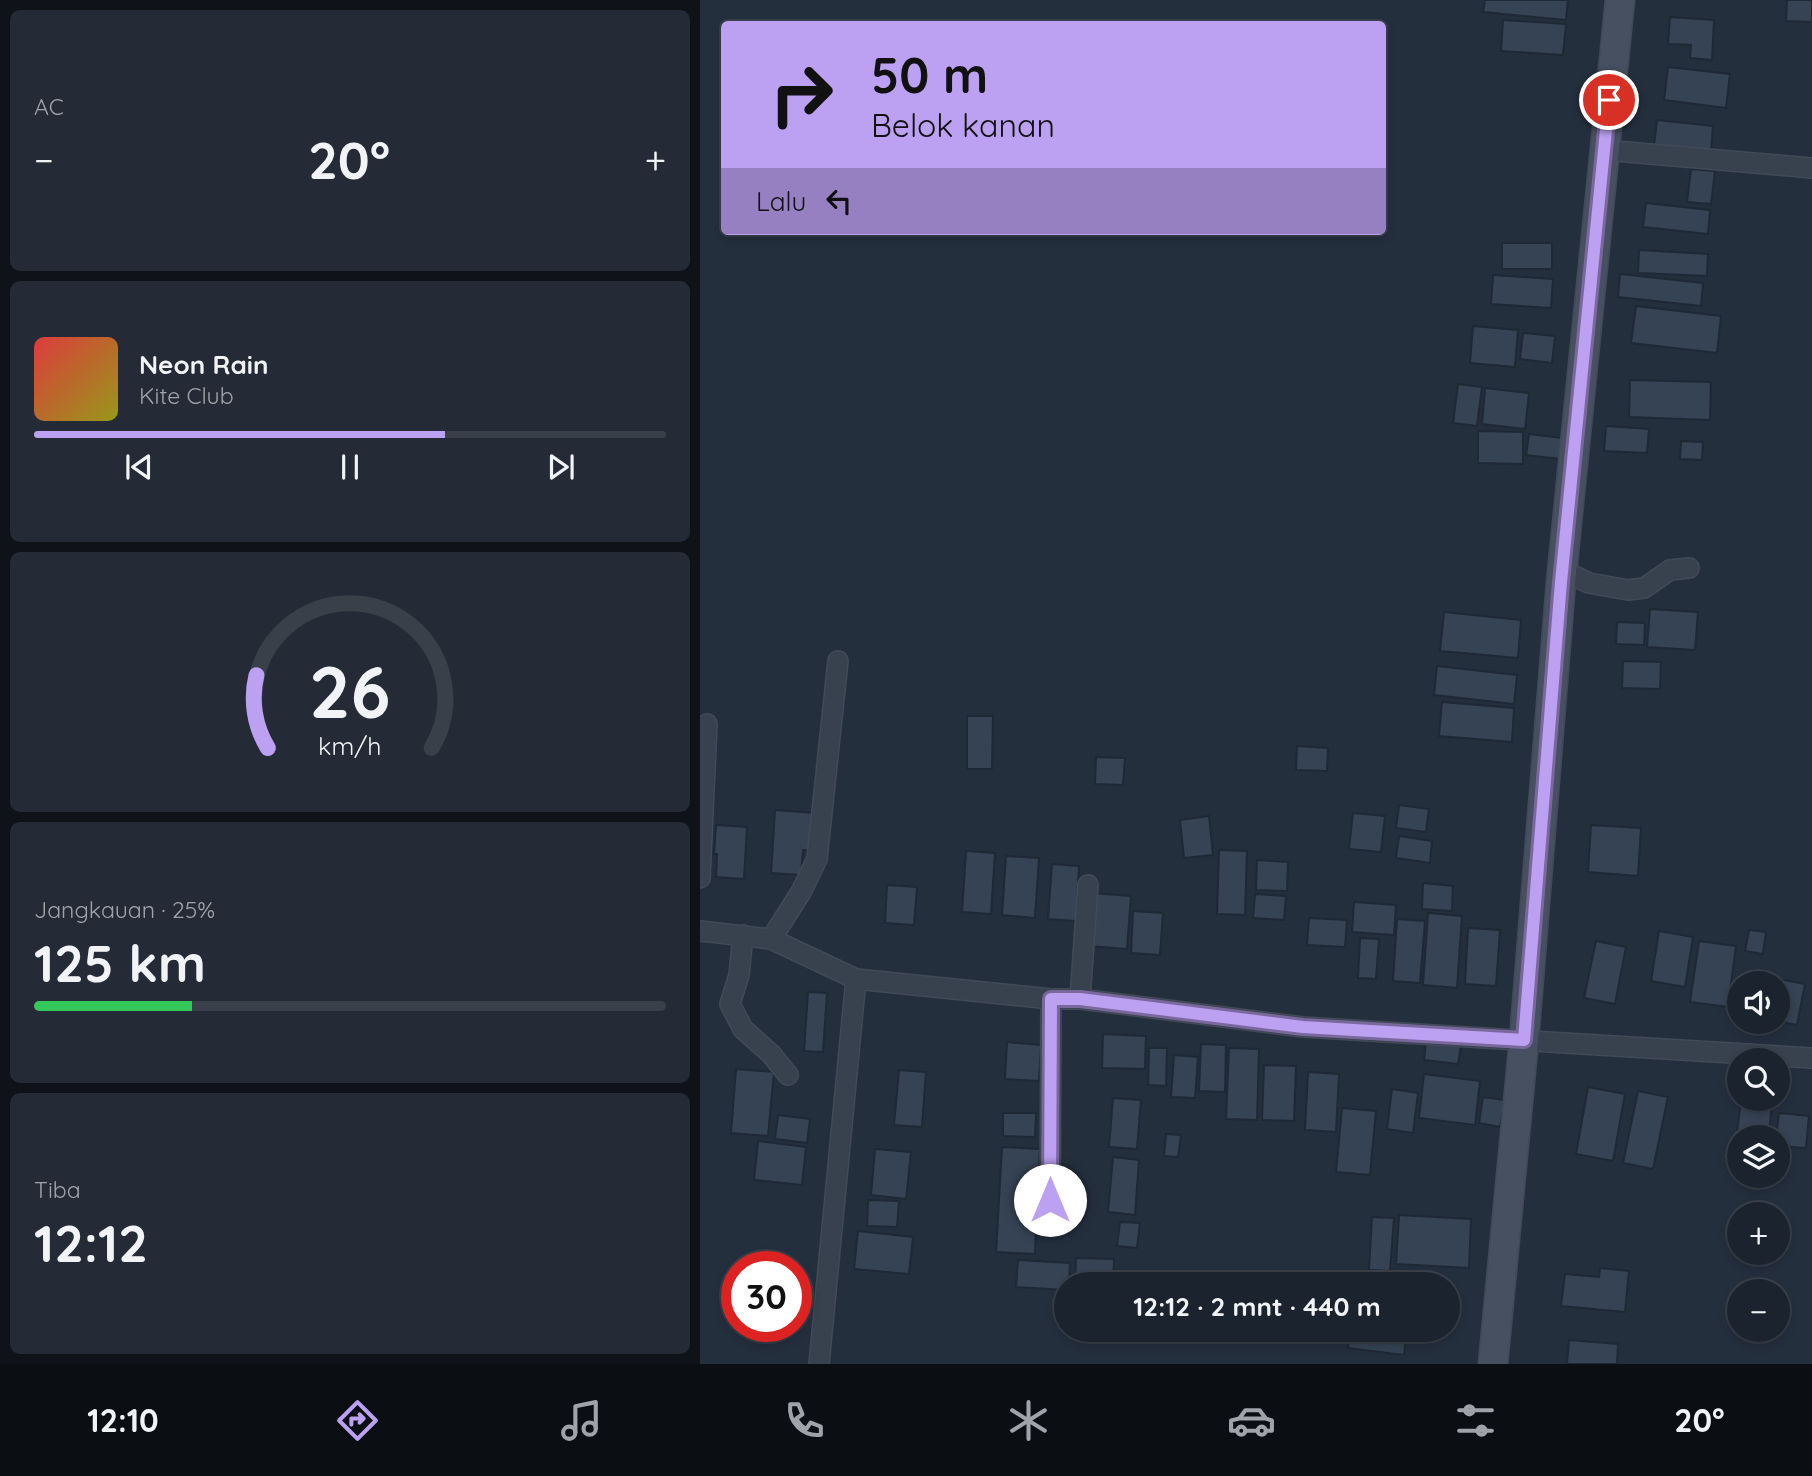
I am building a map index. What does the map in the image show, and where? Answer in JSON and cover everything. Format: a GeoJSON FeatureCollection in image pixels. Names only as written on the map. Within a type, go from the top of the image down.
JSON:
{"type":"FeatureCollection","features":[{"type":"Feature","properties":{"kind":"street"},"geometry":{"type":"LineString","coordinates":[[1493,1364],[1524,1040],[1562,570],[1620,0]]}},
{"type":"Feature","properties":{"kind":"street"},"geometry":{"type":"LineString","coordinates":[[1604,150],[1812,168]]}},
{"type":"Feature","properties":{"kind":"street"},"geometry":{"type":"LineString","coordinates":[[1562,570],[1589,583],[1628,590],[1644,588],[1670,570],[1689,568]]}},
{"type":"Feature","properties":{"kind":"street"},"geometry":{"type":"LineString","coordinates":[[771,939],[801,892],[817,859],[838,661]]}},
{"type":"Feature","properties":{"kind":"street"},"geometry":{"type":"LineString","coordinates":[[700,878],[707,724]]}},
{"type":"Feature","properties":{"kind":"street"},"geometry":{"type":"LineString","coordinates":[[1080,999],[1088,885]]}},
{"type":"Feature","properties":{"kind":"street"},"geometry":{"type":"LineString","coordinates":[[700,931],[771,939],[856,979],[1051,999],[1080,999],[1303,1027],[1812,1058]]}},
{"type":"Feature","properties":{"kind":"street"},"geometry":{"type":"LineString","coordinates":[[743,935],[739,975],[730,1004],[743,1029],[771,1054],[788,1075]]}},
{"type":"Feature","properties":{"kind":"street"},"geometry":{"type":"LineString","coordinates":[[819,1364],[856,979]]}},
{"type":"Feature","properties":{"kind":"street"},"geometry":{"type":"LineString","coordinates":[[1050,1226],[1051,999]]}},
{"type":"Feature","properties":{"kind":"building"},"geometry":{"type":"Polygon","coordinates":[[[1485,0],[1568,0],[1566,20],[1483,12],[1485,0]]]}},
{"type":"Feature","properties":{"kind":"building"},"geometry":{"type":"Polygon","coordinates":[[[1787,0],[1812,0],[1812,22],[1786,21],[1787,0]]]}},
{"type":"Feature","properties":{"kind":"building"},"geometry":{"type":"Polygon","coordinates":[[[1670,17],[1714,20],[1712,60],[1690,58],[1691,45],[1668,44],[1670,17]]]}},
{"type":"Feature","properties":{"kind":"building"},"geometry":{"type":"Polygon","coordinates":[[[1503,20],[1566,24],[1563,55],[1501,51],[1503,20]]]}},
{"type":"Feature","properties":{"kind":"building"},"geometry":{"type":"Polygon","coordinates":[[[1668,67],[1730,74],[1726,108],[1664,100],[1668,67]]]}},
{"type":"Feature","properties":{"kind":"building"},"geometry":{"type":"Polygon","coordinates":[[[1657,120],[1713,126],[1711,152],[1654,146],[1657,120]]]}},
{"type":"Feature","properties":{"kind":"building"},"geometry":{"type":"Polygon","coordinates":[[[1691,169],[1715,171],[1711,204],[1687,202],[1691,169]]]}},
{"type":"Feature","properties":{"kind":"building"},"geometry":{"type":"Polygon","coordinates":[[[1646,203],[1710,210],[1708,234],[1643,227],[1646,203]]]}},
{"type":"Feature","properties":{"kind":"building"},"geometry":{"type":"Polygon","coordinates":[[[1502,243],[1552,243],[1552,269],[1502,269],[1502,243]]]}},
{"type":"Feature","properties":{"kind":"building"},"geometry":{"type":"Polygon","coordinates":[[[1639,250],[1708,254],[1707,276],[1638,273],[1639,250]]]}},
{"type":"Feature","properties":{"kind":"building"},"geometry":{"type":"Polygon","coordinates":[[[1620,274],[1703,283],[1701,306],[1618,297],[1620,274]]]}},
{"type":"Feature","properties":{"kind":"building"},"geometry":{"type":"Polygon","coordinates":[[[1493,275],[1553,279],[1551,308],[1491,304],[1493,275]]]}},
{"type":"Feature","properties":{"kind":"building"},"geometry":{"type":"Polygon","coordinates":[[[1636,306],[1721,316],[1717,353],[1631,343],[1636,306]]]}},
{"type":"Feature","properties":{"kind":"building"},"geometry":{"type":"Polygon","coordinates":[[[1473,326],[1518,330],[1515,367],[1470,363],[1473,326]]]}},
{"type":"Feature","properties":{"kind":"building"},"geometry":{"type":"Polygon","coordinates":[[[1523,333],[1555,336],[1552,363],[1520,359],[1523,333]]]}},
{"type":"Feature","properties":{"kind":"building"},"geometry":{"type":"Polygon","coordinates":[[[1630,380],[1711,382],[1710,420],[1629,417],[1630,380]]]}},
{"type":"Feature","properties":{"kind":"building"},"geometry":{"type":"Polygon","coordinates":[[[1458,384],[1482,387],[1477,426],[1453,423],[1458,384]]]}},
{"type":"Feature","properties":{"kind":"building"},"geometry":{"type":"Polygon","coordinates":[[[1485,388],[1529,393],[1525,429],[1482,424],[1485,388]]]}},
{"type":"Feature","properties":{"kind":"building"},"geometry":{"type":"Polygon","coordinates":[[[1606,426],[1649,429],[1647,453],[1604,451],[1606,426]]]}},
{"type":"Feature","properties":{"kind":"building"},"geometry":{"type":"Polygon","coordinates":[[[1478,431],[1523,432],[1523,464],[1478,463],[1478,431]]]}},
{"type":"Feature","properties":{"kind":"building"},"geometry":{"type":"Polygon","coordinates":[[[1529,434],[1563,438],[1560,459],[1526,455],[1529,434]]]}},
{"type":"Feature","properties":{"kind":"building"},"geometry":{"type":"Polygon","coordinates":[[[1681,441],[1703,442],[1702,460],[1680,459],[1681,441]]]}},
{"type":"Feature","properties":{"kind":"building"},"geometry":{"type":"Polygon","coordinates":[[[1650,609],[1698,612],[1695,650],[1647,647],[1650,609]]]}},
{"type":"Feature","properties":{"kind":"building"},"geometry":{"type":"Polygon","coordinates":[[[1444,612],[1521,620],[1518,658],[1440,651],[1444,612]]]}},
{"type":"Feature","properties":{"kind":"building"},"geometry":{"type":"Polygon","coordinates":[[[1617,622],[1645,623],[1644,645],[1616,644],[1617,622]]]}},
{"type":"Feature","properties":{"kind":"building"},"geometry":{"type":"Polygon","coordinates":[[[1623,661],[1661,662],[1660,689],[1622,688],[1623,661]]]}},
{"type":"Feature","properties":{"kind":"building"},"geometry":{"type":"Polygon","coordinates":[[[1437,666],[1517,675],[1514,704],[1434,695],[1437,666]]]}},
{"type":"Feature","properties":{"kind":"building"},"geometry":{"type":"Polygon","coordinates":[[[1442,702],[1514,708],[1512,742],[1439,736],[1442,702]]]}},
{"type":"Feature","properties":{"kind":"building"},"geometry":{"type":"Polygon","coordinates":[[[967,716],[993,716],[992,769],[967,769],[967,716]]]}},
{"type":"Feature","properties":{"kind":"building"},"geometry":{"type":"Polygon","coordinates":[[[1297,746],[1328,748],[1327,771],[1296,770],[1297,746]]]}},
{"type":"Feature","properties":{"kind":"building"},"geometry":{"type":"Polygon","coordinates":[[[1096,757],[1125,758],[1123,785],[1095,784],[1096,757]]]}},
{"type":"Feature","properties":{"kind":"building"},"geometry":{"type":"Polygon","coordinates":[[[1399,805],[1429,809],[1426,832],[1396,828],[1399,805]]]}},
{"type":"Feature","properties":{"kind":"building"},"geometry":{"type":"Polygon","coordinates":[[[775,810],[815,813],[813,851],[803,850],[801,875],[771,873],[775,810]]]}},
{"type":"Feature","properties":{"kind":"building"},"geometry":{"type":"Polygon","coordinates":[[[1353,813],[1385,816],[1381,852],[1349,849],[1353,813]]]}},
{"type":"Feature","properties":{"kind":"building"},"geometry":{"type":"Polygon","coordinates":[[[1209,816],[1213,855],[1184,858],[1180,820],[1209,816]]]}},
{"type":"Feature","properties":{"kind":"building"},"geometry":{"type":"Polygon","coordinates":[[[716,825],[747,827],[744,879],[716,877],[716,825]]]}},
{"type":"Feature","properties":{"kind":"building"},"geometry":{"type":"Polygon","coordinates":[[[1591,825],[1641,828],[1638,876],[1588,872],[1591,825]]]}},
{"type":"Feature","properties":{"kind":"building"},"geometry":{"type":"Polygon","coordinates":[[[1399,836],[1432,841],[1430,863],[1396,858],[1399,836]]]}},
{"type":"Feature","properties":{"kind":"building"},"geometry":{"type":"Polygon","coordinates":[[[1219,850],[1247,851],[1245,915],[1217,914],[1219,850]]]}},
{"type":"Feature","properties":{"kind":"building"},"geometry":{"type":"Polygon","coordinates":[[[966,851],[995,853],[991,914],[962,912],[966,851]]]}},
{"type":"Feature","properties":{"kind":"building"},"geometry":{"type":"Polygon","coordinates":[[[1006,856],[1039,858],[1035,918],[1002,915],[1006,856]]]}},
{"type":"Feature","properties":{"kind":"building"},"geometry":{"type":"Polygon","coordinates":[[[1257,860],[1288,862],[1287,891],[1256,890],[1257,860]]]}},
{"type":"Feature","properties":{"kind":"building"},"geometry":{"type":"Polygon","coordinates":[[[1052,864],[1079,866],[1076,921],[1048,919],[1052,864]]]}},
{"type":"Feature","properties":{"kind":"building"},"geometry":{"type":"Polygon","coordinates":[[[1423,883],[1453,886],[1452,911],[1422,909],[1423,883]]]}},
{"type":"Feature","properties":{"kind":"building"},"geometry":{"type":"Polygon","coordinates":[[[887,885],[917,887],[914,925],[885,923],[887,885]]]}},
{"type":"Feature","properties":{"kind":"building"},"geometry":{"type":"Polygon","coordinates":[[[1092,893],[1131,896],[1127,949],[1088,946],[1092,893]]]}},
{"type":"Feature","properties":{"kind":"building"},"geometry":{"type":"Polygon","coordinates":[[[1255,894],[1286,896],[1284,920],[1253,918],[1255,894]]]}},
{"type":"Feature","properties":{"kind":"building"},"geometry":{"type":"Polygon","coordinates":[[[1354,902],[1396,905],[1394,935],[1352,932],[1354,902]]]}},
{"type":"Feature","properties":{"kind":"building"},"geometry":{"type":"Polygon","coordinates":[[[1133,911],[1163,913],[1160,955],[1131,953],[1133,911]]]}},
{"type":"Feature","properties":{"kind":"building"},"geometry":{"type":"Polygon","coordinates":[[[1428,913],[1462,916],[1457,988],[1423,985],[1428,913]]]}},
{"type":"Feature","properties":{"kind":"building"},"geometry":{"type":"Polygon","coordinates":[[[1309,918],[1347,920],[1345,947],[1307,945],[1309,918]]]}},
{"type":"Feature","properties":{"kind":"building"},"geometry":{"type":"Polygon","coordinates":[[[1397,919],[1425,921],[1420,983],[1393,981],[1397,919]]]}},
{"type":"Feature","properties":{"kind":"building"},"geometry":{"type":"Polygon","coordinates":[[[1468,928],[1500,930],[1496,986],[1465,984],[1468,928]]]}},
{"type":"Feature","properties":{"kind":"building"},"geometry":{"type":"Polygon","coordinates":[[[1749,930],[1766,932],[1763,954],[1745,951],[1749,930]]]}},
{"type":"Feature","properties":{"kind":"building"},"geometry":{"type":"Polygon","coordinates":[[[1659,931],[1693,937],[1685,987],[1651,981],[1659,931]]]}},
{"type":"Feature","properties":{"kind":"building"},"geometry":{"type":"Polygon","coordinates":[[[1360,938],[1379,939],[1376,979],[1358,978],[1360,938]]]}},
{"type":"Feature","properties":{"kind":"building"},"geometry":{"type":"Polygon","coordinates":[[[1596,941],[1626,947],[1615,1004],[1584,998],[1596,941]]]}},
{"type":"Feature","properties":{"kind":"building"},"geometry":{"type":"Polygon","coordinates":[[[1699,941],[1736,946],[1733,971],[1727,971],[1727,1007],[1690,1002],[1699,941]]]}},
{"type":"Feature","properties":{"kind":"building"},"geometry":{"type":"Polygon","coordinates":[[[1790,981],[1805,984],[1797,1025],[1790,1024],[1790,981]]]}},
{"type":"Feature","properties":{"kind":"building"},"geometry":{"type":"Polygon","coordinates":[[[808,992],[827,993],[823,1052],[804,1051],[808,992]]]}},
{"type":"Feature","properties":{"kind":"building"},"geometry":{"type":"Polygon","coordinates":[[[1103,1034],[1146,1036],[1145,1069],[1102,1068],[1103,1034]]]}},
{"type":"Feature","properties":{"kind":"building"},"geometry":{"type":"Polygon","coordinates":[[[1426,1041],[1461,1045],[1458,1064],[1424,1060],[1426,1041]]]}},
{"type":"Feature","properties":{"kind":"building"},"geometry":{"type":"Polygon","coordinates":[[[1007,1042],[1041,1045],[1039,1081],[1005,1079],[1007,1042]]]}},
{"type":"Feature","properties":{"kind":"building"},"geometry":{"type":"Polygon","coordinates":[[[1201,1044],[1226,1045],[1225,1092],[1199,1091],[1201,1044]]]}},
{"type":"Feature","properties":{"kind":"building"},"geometry":{"type":"Polygon","coordinates":[[[1149,1048],[1167,1048],[1166,1086],[1148,1085],[1149,1048]]]}},
{"type":"Feature","properties":{"kind":"building"},"geometry":{"type":"Polygon","coordinates":[[[1229,1048],[1259,1049],[1257,1120],[1226,1119],[1229,1048]]]}},
{"type":"Feature","properties":{"kind":"building"},"geometry":{"type":"Polygon","coordinates":[[[1174,1055],[1198,1057],[1195,1098],[1171,1097],[1174,1055]]]}},
{"type":"Feature","properties":{"kind":"building"},"geometry":{"type":"Polygon","coordinates":[[[1264,1065],[1296,1066],[1294,1121],[1262,1120],[1264,1065]]]}},
{"type":"Feature","properties":{"kind":"building"},"geometry":{"type":"Polygon","coordinates":[[[736,1069],[774,1072],[768,1136],[731,1133],[736,1069]]]}},
{"type":"Feature","properties":{"kind":"building"},"geometry":{"type":"Polygon","coordinates":[[[899,1070],[926,1072],[922,1127],[894,1125],[899,1070]]]}},
{"type":"Feature","properties":{"kind":"building"},"geometry":{"type":"Polygon","coordinates":[[[1308,1072],[1339,1074],[1336,1132],[1305,1130],[1308,1072]]]}},
{"type":"Feature","properties":{"kind":"building"},"geometry":{"type":"Polygon","coordinates":[[[1424,1074],[1480,1081],[1475,1125],[1419,1118],[1424,1074]]]}},
{"type":"Feature","properties":{"kind":"building"},"geometry":{"type":"Polygon","coordinates":[[[1588,1087],[1625,1094],[1613,1161],[1576,1154],[1588,1087]]]}},
{"type":"Feature","properties":{"kind":"building"},"geometry":{"type":"Polygon","coordinates":[[[1392,1089],[1418,1093],[1413,1133],[1387,1129],[1392,1089]]]}},
{"type":"Feature","properties":{"kind":"building"},"geometry":{"type":"Polygon","coordinates":[[[1638,1091],[1668,1097],[1653,1169],[1623,1163],[1638,1091]]]}},
{"type":"Feature","properties":{"kind":"building"},"geometry":{"type":"Polygon","coordinates":[[[1483,1097],[1505,1100],[1500,1127],[1479,1123],[1483,1097]]]}},
{"type":"Feature","properties":{"kind":"building"},"geometry":{"type":"Polygon","coordinates":[[[1113,1098],[1141,1100],[1137,1149],[1109,1147],[1113,1098]]]}},
{"type":"Feature","properties":{"kind":"building"},"geometry":{"type":"Polygon","coordinates":[[[1342,1108],[1376,1111],[1370,1175],[1336,1172],[1342,1108]]]}},
{"type":"Feature","properties":{"kind":"building"},"geometry":{"type":"Polygon","coordinates":[[[1740,1111],[1771,1111],[1770,1125],[1738,1125],[1740,1111]]]}},
{"type":"Feature","properties":{"kind":"building"},"geometry":{"type":"Polygon","coordinates":[[[1003,1113],[1036,1113],[1035,1137],[1003,1136],[1003,1113]]]}},
{"type":"Feature","properties":{"kind":"building"},"geometry":{"type":"Polygon","coordinates":[[[1779,1113],[1809,1116],[1806,1148],[1790,1147],[1790,1125],[1778,1125],[1779,1113]]]}},
{"type":"Feature","properties":{"kind":"building"},"geometry":{"type":"Polygon","coordinates":[[[778,1115],[810,1119],[807,1143],[775,1139],[778,1115]]]}},
{"type":"Feature","properties":{"kind":"building"},"geometry":{"type":"Polygon","coordinates":[[[1166,1134],[1181,1135],[1178,1157],[1164,1156],[1166,1134]]]}},
{"type":"Feature","properties":{"kind":"building"},"geometry":{"type":"Polygon","coordinates":[[[758,1141],[806,1147],[802,1185],[754,1180],[758,1141]]]}},
{"type":"Feature","properties":{"kind":"building"},"geometry":{"type":"Polygon","coordinates":[[[1002,1147],[1040,1149],[1035,1254],[996,1252],[1002,1147]]]}},
{"type":"Feature","properties":{"kind":"building"},"geometry":{"type":"Polygon","coordinates":[[[875,1149],[911,1152],[906,1199],[871,1195],[875,1149]]]}},
{"type":"Feature","properties":{"kind":"building"},"geometry":{"type":"Polygon","coordinates":[[[1113,1157],[1139,1160],[1135,1215],[1108,1212],[1113,1157]]]}},
{"type":"Feature","properties":{"kind":"building"},"geometry":{"type":"Polygon","coordinates":[[[868,1200],[899,1201],[897,1227],[867,1226],[868,1200]]]}},
{"type":"Feature","properties":{"kind":"building"},"geometry":{"type":"Polygon","coordinates":[[[1399,1215],[1471,1219],[1469,1268],[1396,1264],[1399,1215]]]}},
{"type":"Feature","properties":{"kind":"building"},"geometry":{"type":"Polygon","coordinates":[[[1372,1217],[1394,1218],[1390,1271],[1369,1270],[1372,1217]]]}},
{"type":"Feature","properties":{"kind":"building"},"geometry":{"type":"Polygon","coordinates":[[[1120,1222],[1140,1223],[1137,1248],[1117,1246],[1120,1222]]]}},
{"type":"Feature","properties":{"kind":"building"},"geometry":{"type":"Polygon","coordinates":[[[858,1231],[913,1237],[909,1274],[854,1269],[858,1231]]]}},
{"type":"Feature","properties":{"kind":"building"},"geometry":{"type":"Polygon","coordinates":[[[1076,1258],[1114,1259],[1113,1272],[1075,1272],[1076,1258]]]}},
{"type":"Feature","properties":{"kind":"building"},"geometry":{"type":"Polygon","coordinates":[[[1018,1260],[1070,1263],[1070,1272],[1054,1272],[1054,1289],[1016,1287],[1018,1260]]]}},
{"type":"Feature","properties":{"kind":"building"},"geometry":{"type":"Polygon","coordinates":[[[1600,1268],[1629,1271],[1625,1312],[1561,1306],[1565,1274],[1599,1277],[1600,1268]]]}},
{"type":"Feature","properties":{"kind":"building"},"geometry":{"type":"Polygon","coordinates":[[[1569,1340],[1618,1344],[1617,1364],[1567,1364],[1569,1340]]]}},
{"type":"Feature","properties":{"kind":"building"},"geometry":{"type":"Polygon","coordinates":[[[1349,1342],[1406,1342],[1404,1355],[1348,1348],[1349,1342]]]}},
{"type":"Feature","properties":{"kind":"route"},"geometry":{"type":"LineString","coordinates":[[1050,1200],[1051,999],[1080,999],[1303,1027],[1524,1040],[1561,582],[1609,100]]}}]}
